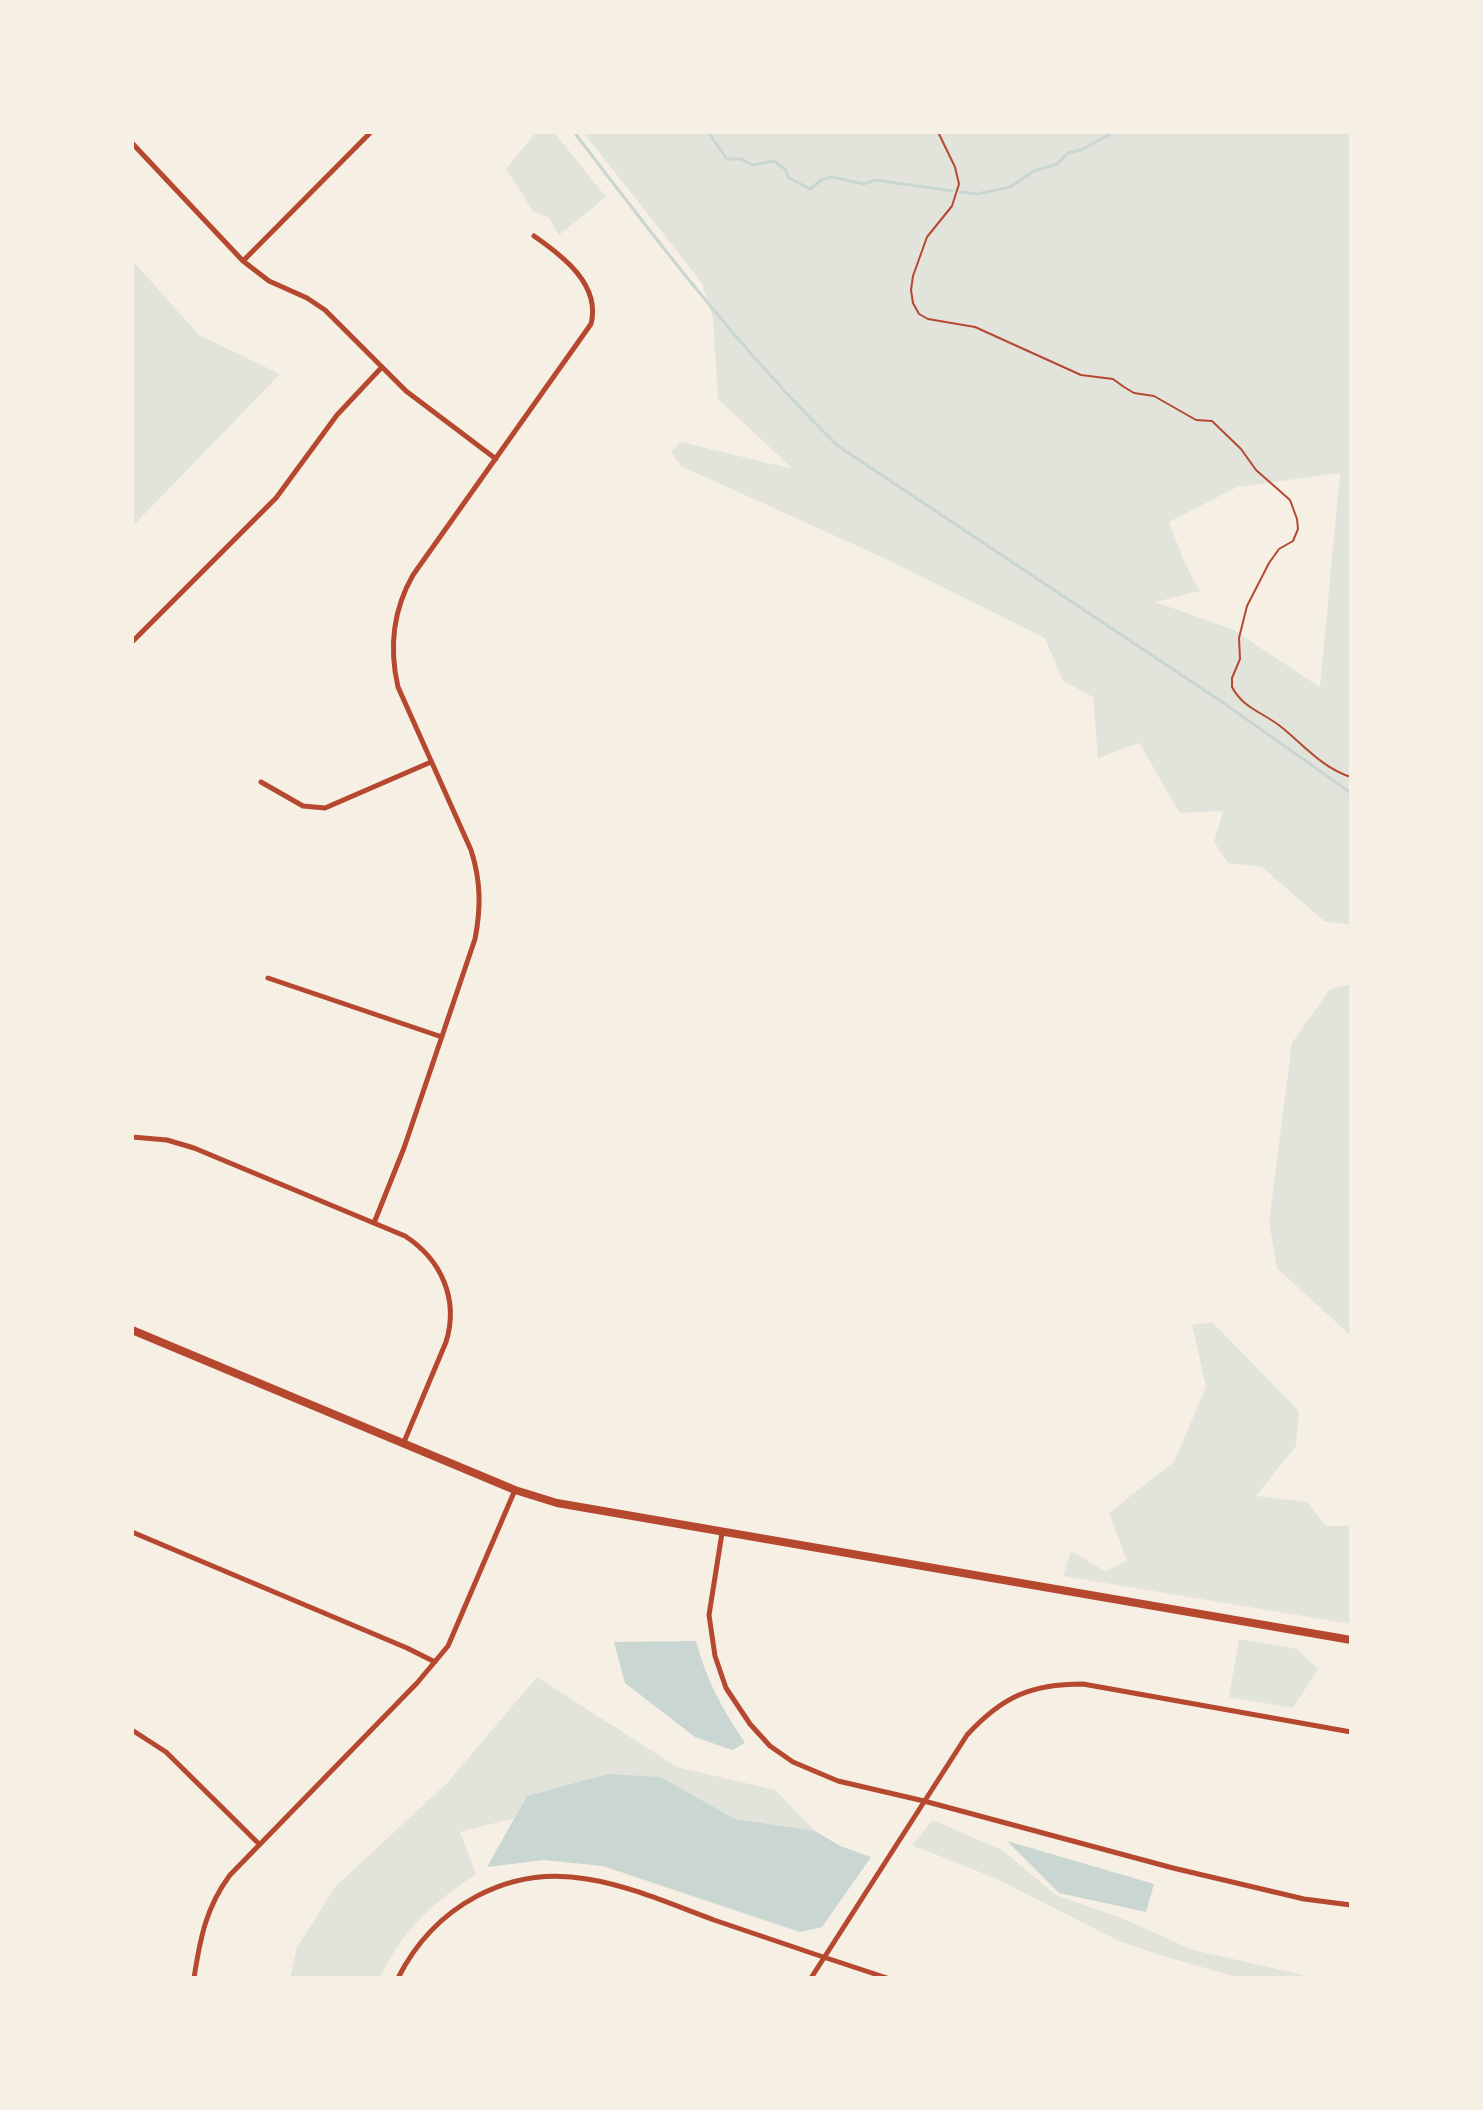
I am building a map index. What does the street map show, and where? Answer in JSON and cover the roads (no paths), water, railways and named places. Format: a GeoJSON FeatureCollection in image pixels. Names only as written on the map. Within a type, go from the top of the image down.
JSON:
{"type":"FeatureCollection","features":[{"type":"Feature","properties":{"kind":"main road"},"geometry":{"type":"LineString","coordinates":[[132,1330],[515,1490],[573,1506],[1351,1640]]}},
{"type":"Feature","properties":{"kind":"street"},"geometry":{"type":"LineString","coordinates":[[243,261],[371,132]]}},
{"type":"Feature","properties":{"kind":"street"},"geometry":{"type":"LineString","coordinates":[[132,143],[243,261],[269,281],[314,302],[414,398],[496,459]]}},
{"type":"Feature","properties":{"kind":"street"},"geometry":{"type":"LineString","coordinates":[[374,1223],[404,1148],[475,939],[480,895],[471,850],[404,703],[395,673],[393,646],[399,604],[413,575],[587,332],[594,313],[588,289],[576,273],[560,253],[534,236]]}},
{"type":"Feature","properties":{"kind":"street"},"geometry":{"type":"LineString","coordinates":[[132,642],[276,498],[337,415],[382,367]]}},
{"type":"Feature","properties":{"kind":"street"},"geometry":{"type":"LineString","coordinates":[[261,782],[303,806],[325,808],[431,762]]}},
{"type":"Feature","properties":{"kind":"street"},"geometry":{"type":"LineString","coordinates":[[268,978],[442,1037]]}},
{"type":"Feature","properties":{"kind":"street"},"geometry":{"type":"LineString","coordinates":[[132,1137],[167,1140],[194,1148],[405,1236],[430,1257],[445,1281],[451,1307],[446,1342],[404,1442]]}},
{"type":"Feature","properties":{"kind":"street"},"geometry":{"type":"LineString","coordinates":[[194,1978],[200,1937],[211,1904],[230,1875],[448,1646],[515,1490]]}},
{"type":"Feature","properties":{"kind":"street"},"geometry":{"type":"LineString","coordinates":[[132,1532],[435,1662]]}},
{"type":"Feature","properties":{"kind":"street"},"geometry":{"type":"LineString","coordinates":[[722,1533],[709,1615],[715,1656],[726,1688],[750,1724],[770,1746],[793,1762],[838,1781],[1187,1871],[1304,1899],[1351,1905]]}},
{"type":"Feature","properties":{"kind":"street"},"geometry":{"type":"LineString","coordinates":[[811,1978],[967,1735],[1002,1702],[1037,1687],[1083,1684],[1351,1732]]}},
{"type":"Feature","properties":{"kind":"street"},"geometry":{"type":"LineString","coordinates":[[132,1730],[166,1752],[259,1844]]}},
{"type":"Feature","properties":{"kind":"street"},"geometry":{"type":"LineString","coordinates":[[398,1978],[427,1934],[455,1908],[504,1883],[545,1876],[605,1882],[887,1978]]}},
{"type":"Feature","properties":{"kind":"waterway"},"geometry":{"type":"LineString","coordinates":[[574,132],[733,333],[838,446],[1225,704],[1351,793]]}},
{"type":"Feature","properties":{"kind":"waterway"},"geometry":{"type":"LineString","coordinates":[[708,132],[727,159],[741,159],[752,165],[774,161],[785,169],[789,178],[810,189],[821,180],[832,177],[863,184],[876,180],[952,191]]}},
{"type":"Feature","properties":{"kind":"waterway"},"geometry":{"type":"LineString","coordinates":[[960,192],[977,194],[1010,187],[1034,171],[1057,164],[1068,153],[1081,150],[1114,132]]}}]}
